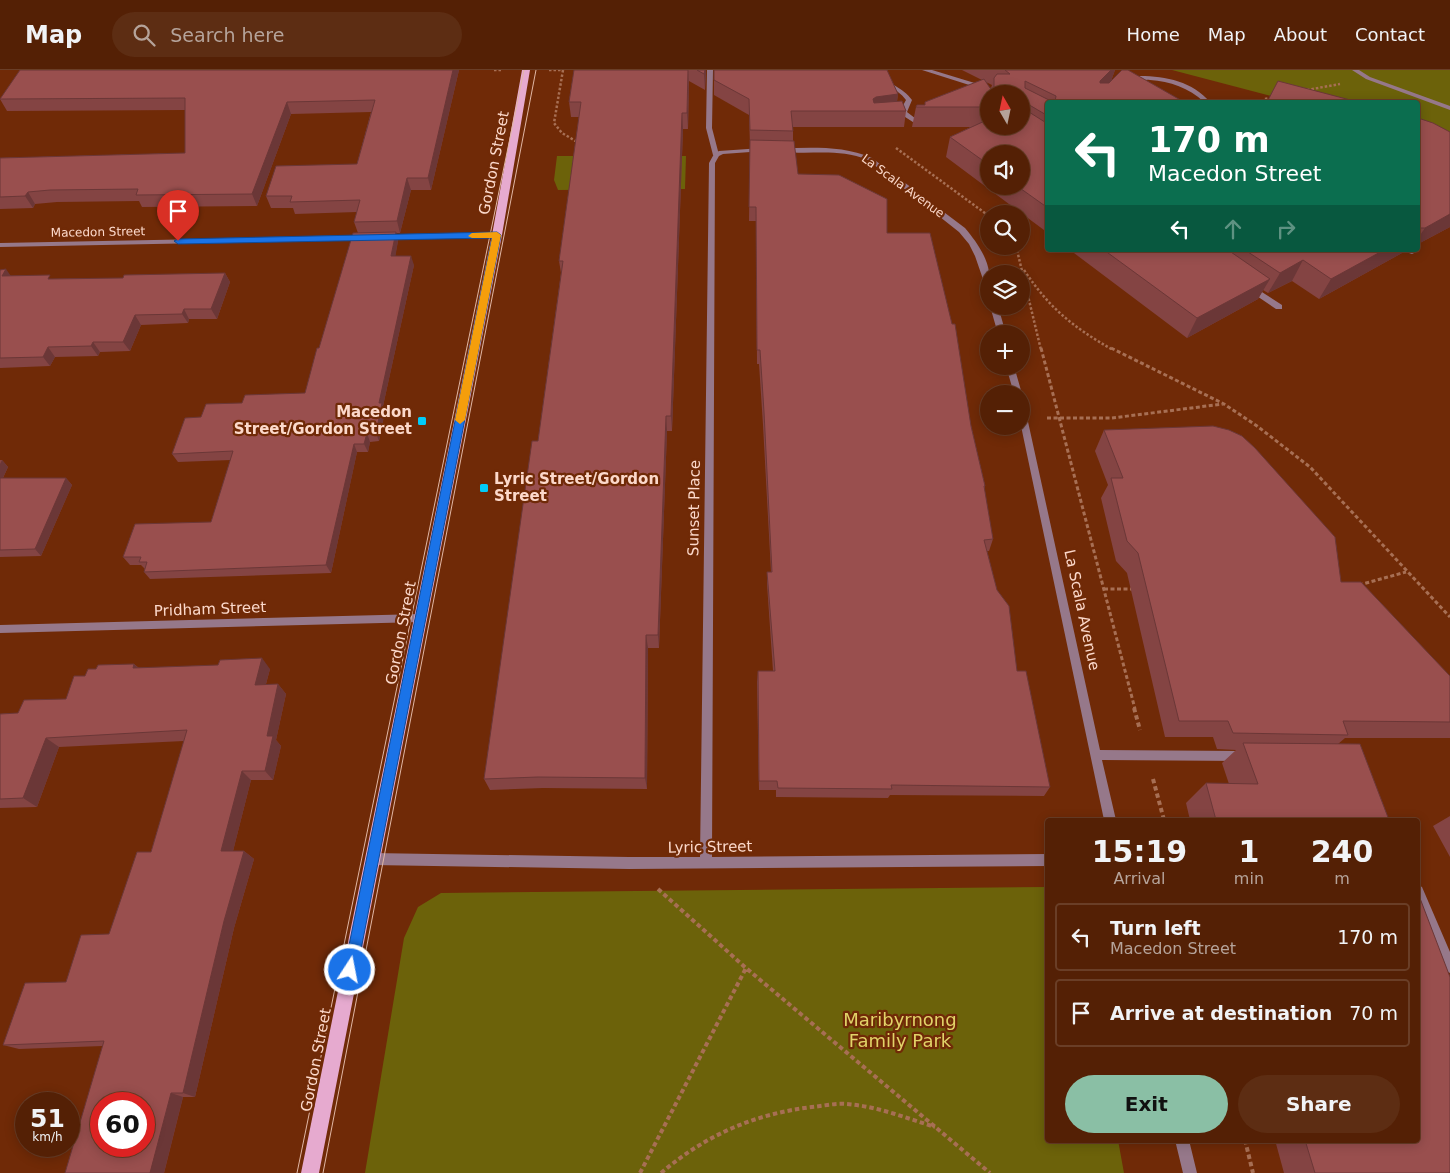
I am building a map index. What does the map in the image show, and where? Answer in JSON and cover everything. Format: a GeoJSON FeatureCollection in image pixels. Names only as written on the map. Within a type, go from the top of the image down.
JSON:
{"type":"FeatureCollection","features":[{"type":"Feature","properties":{"kind":"main road","name":"Gordon Street"},"geometry":{"type":"LineString","coordinates":[[310,1173],[497,235],[526,70]]}},
{"type":"Feature","properties":{"kind":"main road","name":"Gordon Street"},"geometry":{"type":"LineString","coordinates":[[522,100],[534,70]]}},
{"type":"Feature","properties":{"kind":"street"},"geometry":{"type":"LineString","coordinates":[[710,70],[709,128],[716,155]]}},
{"type":"Feature","properties":{"kind":"street"},"geometry":{"type":"LineString","coordinates":[[876,70],[881,78],[908,96],[909,104],[903,113]]}},
{"type":"Feature","properties":{"kind":"street"},"geometry":{"type":"LineString","coordinates":[[925,70],[980,87]]}},
{"type":"Feature","properties":{"kind":"street"},"geometry":{"type":"LineString","coordinates":[[1355,70],[1368,78],[1450,108]]}},
{"type":"Feature","properties":{"kind":"street"},"geometry":{"type":"LineString","coordinates":[[1124,81],[1144,78],[1168,81],[1193,90],[1205,100]]}},
{"type":"Feature","properties":{"kind":"street"},"geometry":{"type":"LineString","coordinates":[[884,115],[903,113],[918,123]]}},
{"type":"Feature","properties":{"kind":"street","name":"La Scala Avenue"},"geometry":{"type":"LineString","coordinates":[[716,155],[724,152],[745,150],[851,152],[866,156],[962,230],[974,243],[981,255],[984,265]]}},
{"type":"Feature","properties":{"kind":"street","name":"Sunset Place"},"geometry":{"type":"LineString","coordinates":[[706,862],[712,163],[716,155]]}},
{"type":"Feature","properties":{"kind":"street","name":"Macedon Street"},"geometry":{"type":"LineString","coordinates":[[0,245],[497,235]]}},
{"type":"Feature","properties":{"kind":"street"},"geometry":{"type":"LineString","coordinates":[[1246,284],[1279,307]]}},
{"type":"Feature","properties":{"kind":"street","name":"La Scala Avenue"},"geometry":{"type":"LineString","coordinates":[[1028,435],[1110,818]]}},
{"type":"Feature","properties":{"kind":"street","name":"Pridham Street"},"geometry":{"type":"LineString","coordinates":[[0,630],[420,618]]}},
{"type":"Feature","properties":{"kind":"street"},"geometry":{"type":"LineString","coordinates":[[1096,755],[1254,756]]}},
{"type":"Feature","properties":{"kind":"street","name":"Lyric Street"},"geometry":{"type":"LineString","coordinates":[[372,859],[629,863],[1045,860]]}},
{"type":"Feature","properties":{"kind":"street"},"geometry":{"type":"LineString","coordinates":[[1420,896],[1450,968]]}},
{"type":"Feature","properties":{"kind":"street"},"geometry":{"type":"LineString","coordinates":[[1183,1143],[1190,1173]]}},
{"type":"Feature","properties":{"kind":"path"},"geometry":{"type":"LineString","coordinates":[[564,70],[554,123],[562,133],[586,146]]}},
{"type":"Feature","properties":{"kind":"path"},"geometry":{"type":"LineString","coordinates":[[1302,92],[1368,78]]}},
{"type":"Feature","properties":{"kind":"path"},"geometry":{"type":"LineString","coordinates":[[1263,100],[1274,97]]}},
{"type":"Feature","properties":{"kind":"path"},"geometry":{"type":"LineString","coordinates":[[1030,277],[1053,308],[1080,331],[1223,404],[1255,424],[1310,467],[1450,617]]}},
{"type":"Feature","properties":{"kind":"path"},"geometry":{"type":"LineString","coordinates":[[1030,306],[1163,818]]}},
{"type":"Feature","properties":{"kind":"path"},"geometry":{"type":"LineString","coordinates":[[1030,414],[1059,418],[1112,418],[1223,404]]}},
{"type":"Feature","properties":{"kind":"path"},"geometry":{"type":"LineString","coordinates":[[1356,586],[1406,572]]}},
{"type":"Feature","properties":{"kind":"path"},"geometry":{"type":"LineString","coordinates":[[1104,589],[1143,589]]}},
{"type":"Feature","properties":{"kind":"path"},"geometry":{"type":"LineString","coordinates":[[629,863],[746,968],[990,1173]]}},
{"type":"Feature","properties":{"kind":"path"},"geometry":{"type":"LineString","coordinates":[[640,1173],[746,968]]}},
{"type":"Feature","properties":{"kind":"path"},"geometry":{"type":"LineString","coordinates":[[661,1173],[684,1152],[732,1124],[786,1109],[846,1104],[890,1113],[937,1128]]}},
{"type":"Feature","properties":{"kind":"path"},"geometry":{"type":"LineString","coordinates":[[1246,1143],[1254,1173]]}},
{"type":"Feature","properties":{"kind":"green space"},"geometry":{"type":"Polygon","coordinates":[[[1172,70],[1450,70],[1450,144],[1420,136],[1420,100],[1286,100],[1172,70]]]}},
{"type":"Feature","properties":{"kind":"green space"},"geometry":{"type":"Polygon","coordinates":[[[557,156],[686,156],[685,189],[558,190],[554,180],[557,156]]]}},
{"type":"Feature","properties":{"kind":"green space","name":"Maribyrnong Family Park"},"geometry":{"type":"Polygon","coordinates":[[[1045,887],[1045,1143],[1119,1143],[1124,1173],[365,1173],[404,938],[418,907],[441,893],[1045,887]]]}},
{"type":"Feature","properties":{"kind":"building"},"geometry":{"type":"Polygon","coordinates":[[[20,70],[453,70],[428,178],[407,178],[397,221],[354,222],[360,200],[290,202],[292,196],[266,196],[276,166],[357,164],[375,100],[287,102],[252,194],[136,195],[138,189],[50,190],[28,192],[25,196],[0,197],[0,158],[185,153],[185,98],[0,99],[20,70]]]}},
{"type":"Feature","properties":{"kind":"building"},"geometry":{"type":"Polygon","coordinates":[[[574,70],[688,70],[687,113],[682,113],[671,416],[666,416],[658,635],[646,635],[645,778],[538,777],[484,779],[532,441],[538,441],[563,261],[559,261],[581,102],[569,102],[574,70]]]}},
{"type":"Feature","properties":{"kind":"building"},"geometry":{"type":"Polygon","coordinates":[[[697,70],[705,70],[704,74],[697,70]]]}},
{"type":"Feature","properties":{"kind":"building"},"geometry":{"type":"Polygon","coordinates":[[[714,70],[887,70],[898,94],[876,97],[873,99],[874,103],[902,101],[906,111],[791,111],[793,131],[750,130],[749,99],[714,80],[714,70]]]}},
{"type":"Feature","properties":{"kind":"building"},"geometry":{"type":"Polygon","coordinates":[[[1005,70],[1111,70],[1100,81],[1100,83],[1109,83],[1122,70],[1128,70],[1180,100],[1055,100],[1056,96],[1025,81],[1025,85],[994,85],[994,78],[997,74],[1010,74],[1005,70]]]}},
{"type":"Feature","properties":{"kind":"building"},"geometry":{"type":"Polygon","coordinates":[[[984,79],[988,85],[980,85],[980,107],[916,107],[917,105],[925,105],[925,102],[984,79]]]}},
{"type":"Feature","properties":{"kind":"building"},"geometry":{"type":"Polygon","coordinates":[[[1278,81],[1350,100],[1268,100],[1278,81]]]}},
{"type":"Feature","properties":{"kind":"building"},"geometry":{"type":"Polygon","coordinates":[[[1030,90],[1049,100],[1045,100],[1045,114],[1030,105],[1030,90]]]}},
{"type":"Feature","properties":{"kind":"building"},"geometry":{"type":"Polygon","coordinates":[[[1030,113],[1045,122],[1045,206],[1030,195],[1030,145],[980,145],[980,159],[950,137],[980,123],[980,135],[1030,135],[1030,113]]]}},
{"type":"Feature","properties":{"kind":"building"},"geometry":{"type":"Polygon","coordinates":[[[1420,119],[1450,132],[1450,214],[1425,228],[1420,228],[1420,119]]]}},
{"type":"Feature","properties":{"kind":"building"},"geometry":{"type":"Polygon","coordinates":[[[750,140],[794,141],[798,174],[839,175],[887,199],[887,233],[930,233],[952,324],[955,324],[971,426],[985,486],[993,539],[984,540],[997,590],[1009,606],[1017,671],[1026,671],[1050,787],[891,785],[892,789],[778,788],[777,781],[759,781],[758,671],[775,671],[767,572],[772,572],[764,412],[760,350],[757,350],[756,207],[749,207],[750,140]]]}},
{"type":"Feature","properties":{"kind":"building"},"geometry":{"type":"Polygon","coordinates":[[[396,232],[391,256],[411,256],[379,403],[382,403],[376,433],[367,433],[364,444],[354,444],[326,565],[144,572],[147,562],[139,562],[141,557],[123,557],[135,524],[211,522],[233,451],[172,454],[185,418],[201,417],[206,404],[242,403],[245,395],[305,393],[353,233],[396,232]]]}},
{"type":"Feature","properties":{"kind":"building"},"geometry":{"type":"Polygon","coordinates":[[[1107,252],[1231,252],[1270,279],[1197,318],[1107,252]]]}},
{"type":"Feature","properties":{"kind":"building"},"geometry":{"type":"Polygon","coordinates":[[[1248,252],[1380,252],[1331,279],[1303,260],[1280,273],[1248,252]]]}},
{"type":"Feature","properties":{"kind":"building"},"geometry":{"type":"Polygon","coordinates":[[[6,269],[2,276],[50,275],[48,279],[123,278],[124,275],[225,273],[211,309],[184,309],[182,314],[135,315],[123,342],[93,342],[91,346],[48,347],[43,357],[0,358],[0,270],[6,269]]]}},
{"type":"Feature","properties":{"kind":"building"},"geometry":{"type":"Polygon","coordinates":[[[1213,426],[1242,436],[1255,448],[1335,537],[1341,582],[1361,582],[1450,676],[1450,722],[1343,721],[1348,735],[1233,733],[1228,721],[1179,721],[1138,553],[1127,541],[1111,478],[1123,478],[1104,430],[1213,426]]]}},
{"type":"Feature","properties":{"kind":"building"},"geometry":{"type":"Polygon","coordinates":[[[0,478],[66,478],[35,549],[0,550],[0,478]]]}},
{"type":"Feature","properties":{"kind":"building"},"geometry":{"type":"Polygon","coordinates":[[[262,658],[255,685],[278,684],[267,736],[273,736],[265,771],[242,771],[221,851],[244,851],[224,921],[183,1093],[171,1093],[155,1154],[155,1092],[90,1092],[90,1157],[154,1157],[150,1173],[65,1173],[70,1157],[80,1157],[80,1122],[104,1041],[3,1045],[25,983],[66,982],[81,935],[109,934],[137,852],[151,852],[187,730],[46,738],[23,798],[0,799],[0,714],[18,713],[24,700],[66,699],[74,676],[85,676],[88,669],[96,669],[98,665],[134,664],[133,668],[218,665],[220,660],[262,658]]]}},
{"type":"Feature","properties":{"kind":"building"},"geometry":{"type":"Polygon","coordinates":[[[1243,743],[1360,744],[1388,818],[1215,818],[1206,783],[1258,784],[1243,743]]]}},
{"type":"Feature","properties":{"kind":"building"},"geometry":{"type":"Polygon","coordinates":[[[1420,898],[1450,977],[1450,1173],[1315,1173],[1306,1143],[1420,1143],[1420,898]]]}},
{"type":"Feature","properties":{"kind":"tram line"},"geometry":{"type":"LineString","coordinates":[[297,1173],[524,70]]}},
{"type":"Feature","properties":{"kind":"tram line"},"geometry":{"type":"LineString","coordinates":[[323,1173],[536,70]]}},
{"type":"Feature","properties":{"kind":"slow traffic"},"geometry":{"type":"LineString","coordinates":[[460,420],[497,235],[472,236]]}},
{"type":"Feature","properties":{"kind":"place","name":"Macedon Street/Gordon Street"},"geometry":{"type":"Point","coordinates":[422,421]}},
{"type":"Feature","properties":{"kind":"place","name":"Lyric Street/Gordon Street"},"geometry":{"type":"Point","coordinates":[484,488]}},
{"type":"Feature","properties":{"kind":"route"},"geometry":{"type":"LineString","coordinates":[[178,241],[497,235],[350,970]]}}]}
